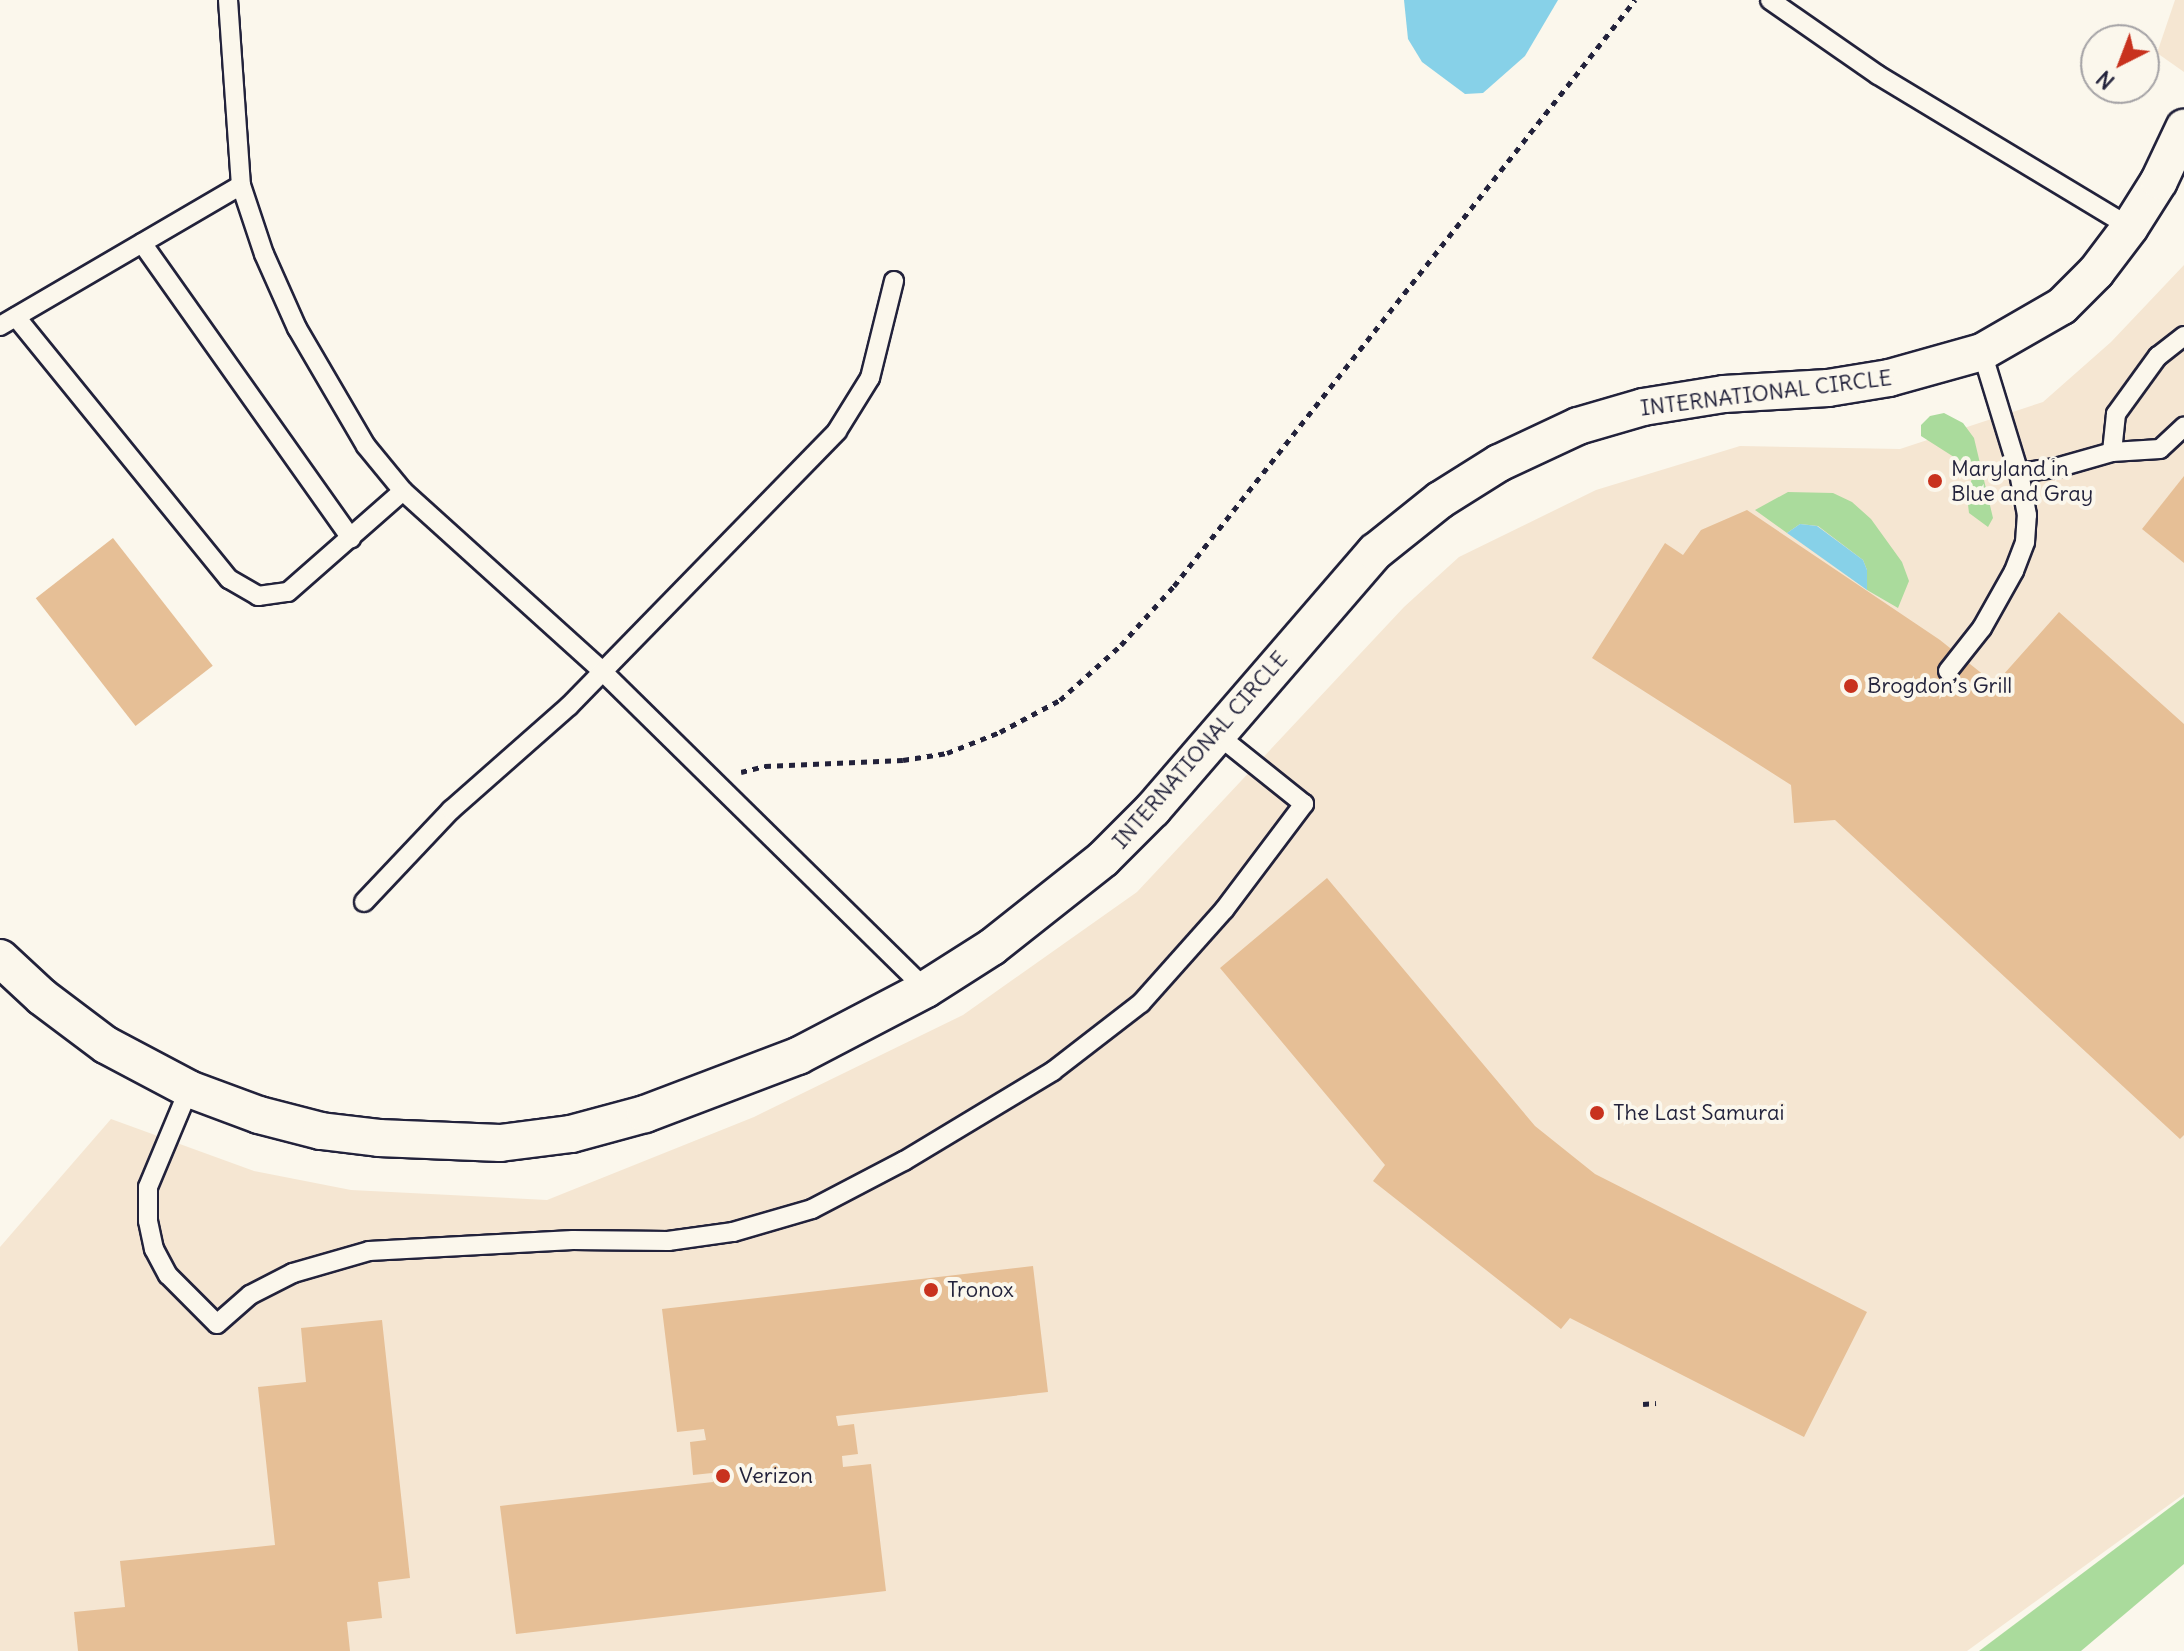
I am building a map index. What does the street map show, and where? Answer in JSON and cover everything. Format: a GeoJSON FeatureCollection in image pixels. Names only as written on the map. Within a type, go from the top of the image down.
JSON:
{"type":"FeatureCollection","features":[{"type":"Feature","properties":{"kind":"street","name":"INTERNATIONAL CIRCLE"},"geometry":{"type":"LineString","coordinates":[[2,965],[106,1045],[189,1089],[259,1115],[321,1131],[379,1138],[500,1143],[571,1134],[645,1114],[798,1056],[926,989],[992,947],[1103,859],[1218,735],[1322,610],[1375,552],[1440,500],[1499,463],[1578,426],[1643,407],[1724,394],[1828,388],[1874,381],[1982,352],[2062,306],[2096,272],[2159,181],[2184,128]]}},
{"type":"Feature","properties":{"kind":"lane"},"geometry":{"type":"LineString","coordinates":[[228,0],[241,185],[264,254],[297,328],[366,446],[403,491],[603,672],[926,989]]}},
{"type":"Feature","properties":{"kind":"lane"},"geometry":{"type":"LineString","coordinates":[[1770,0],[1878,75],[2130,227]]}},
{"type":"Feature","properties":{"kind":"lane"},"geometry":{"type":"LineString","coordinates":[[241,185],[8,322],[229,579],[258,596],[288,592],[403,491]]}},
{"type":"Feature","properties":{"kind":"lane"},"geometry":{"type":"LineString","coordinates":[[142,243],[351,538]]}},
{"type":"Feature","properties":{"kind":"lane"},"geometry":{"type":"LineString","coordinates":[[364,902],[451,810],[603,672],[837,431],[870,378],[894,281]]}},
{"type":"Feature","properties":{"kind":"lane"},"geometry":{"type":"LineString","coordinates":[[2112,452],[2116,414],[2138,378],[2158,356],[2184,336]]}},
{"type":"Feature","properties":{"kind":"lane"},"geometry":{"type":"LineString","coordinates":[[1948,671],[1982,628],[2014,571],[2025,542],[2027,515],[2019,473],[1982,352]]}},
{"type":"Feature","properties":{"kind":"lane"},"geometry":{"type":"LineString","coordinates":[[2019,473],[2056,468],[2112,452],[2160,449],[2184,427]]}},
{"type":"Feature","properties":{"kind":"lane"},"geometry":{"type":"LineString","coordinates":[[189,1089],[148,1187],[148,1221],[154,1249],[168,1275],[217,1324],[250,1295],[293,1273],[369,1251],[573,1240],[668,1241],[733,1232],[812,1209],[904,1161],[1053,1071],[1141,1003],[1224,910],[1304,804],[1218,735]]}},
{"type":"Feature","properties":{"kind":"path"},"geometry":{"type":"LineString","coordinates":[[713,779],[765,766],[903,760],[947,753],[1000,732],[1060,700],[1121,645],[1174,586],[1635,0]]}},
{"type":"Feature","properties":{"kind":"path"},"geometry":{"type":"LineString","coordinates":[[1643,1404],[1656,1403]]}},
{"type":"Feature","properties":{"kind":"shaded area"},"geometry":{"type":"Polygon","coordinates":[[[2175,0],[2184,0],[2184,72],[2160,55],[2160,44],[2175,0]]]}},
{"type":"Feature","properties":{"kind":"shaded area"},"geometry":{"type":"Polygon","coordinates":[[[2184,265],[2184,1494],[1967,1651],[0,1651],[0,1247],[111,1119],[254,1171],[351,1190],[547,1200],[754,1117],[963,1015],[1137,892],[1404,607],[1459,557],[1596,490],[1740,446],[1900,449],[2043,402],[2111,342],[2184,265]]]}},
{"type":"Feature","properties":{"kind":"green space"},"geometry":{"type":"Polygon","coordinates":[[[1944,413],[1963,423],[1974,438],[1993,518],[1988,527],[1969,513],[1967,496],[1972,478],[1968,466],[1921,436],[1921,425],[1930,416],[1944,413]]]}},
{"type":"Feature","properties":{"kind":"green space"},"geometry":{"type":"Polygon","coordinates":[[[1788,492],[1833,493],[1852,502],[1871,519],[1902,562],[1909,581],[1898,608],[1867,590],[1867,570],[1863,560],[1818,526],[1800,524],[1787,533],[1755,510],[1788,492]]]}},
{"type":"Feature","properties":{"kind":"green space"},"geometry":{"type":"Polygon","coordinates":[[[2184,1497],[2184,1564],[2081,1651],[1979,1651],[2184,1497]]]}},
{"type":"Feature","properties":{"kind":"water"},"geometry":{"type":"Polygon","coordinates":[[[1404,0],[1558,0],[1525,56],[1483,93],[1465,94],[1422,62],[1408,39],[1404,0]]]}},
{"type":"Feature","properties":{"kind":"water"},"geometry":{"type":"Polygon","coordinates":[[[1800,524],[1817,526],[1863,560],[1867,570],[1867,590],[1787,533],[1800,524]]]}},
{"type":"Feature","properties":{"kind":"building"},"geometry":{"type":"Polygon","coordinates":[[[2184,476],[2184,563],[2142,529],[2184,476]]]}},
{"type":"Feature","properties":{"kind":"building"},"geometry":{"type":"Polygon","coordinates":[[[1747,510],[1940,640],[1995,684],[2059,612],[2184,724],[2184,1135],[2180,1139],[1835,820],[1794,823],[1791,785],[1592,658],[1665,543],[1683,555],[1701,530],[1747,510]]]}},
{"type":"Feature","properties":{"kind":"building"},"geometry":{"type":"Polygon","coordinates":[[[113,538],[213,666],[136,726],[36,598],[113,538]]]}},
{"type":"Feature","properties":{"kind":"building"},"geometry":{"type":"Polygon","coordinates":[[[1327,878],[1535,1126],[1595,1174],[1867,1312],[1804,1437],[1570,1318],[1561,1329],[1373,1181],[1385,1165],[1220,968],[1327,878]]]}},
{"type":"Feature","properties":{"kind":"building"},"geometry":{"type":"Polygon","coordinates":[[[1033,1266],[1048,1392],[836,1416],[838,1426],[854,1424],[858,1454],[842,1456],[843,1467],[871,1464],[886,1591],[516,1634],[500,1506],[713,1482],[712,1473],[693,1475],[690,1442],[706,1440],[704,1429],[677,1432],[662,1309],[1033,1266]]]}},
{"type":"Feature","properties":{"kind":"building"},"geometry":{"type":"Polygon","coordinates":[[[382,1320],[410,1578],[378,1582],[382,1618],[347,1622],[350,1651],[78,1651],[74,1612],[125,1607],[120,1561],[275,1545],[258,1387],[306,1382],[301,1328],[382,1320]]]}},
{"type":"Feature","properties":{"kind":"place","name":"Maryland in Blue and Gray"},"geometry":{"type":"Point","coordinates":[1935,481]}},
{"type":"Feature","properties":{"kind":"place","name":"Brogdon’s Grill"},"geometry":{"type":"Point","coordinates":[1851,686]}},
{"type":"Feature","properties":{"kind":"place","name":"The Last Samurai"},"geometry":{"type":"Point","coordinates":[1597,1113]}},
{"type":"Feature","properties":{"kind":"place","name":"Tronox"},"geometry":{"type":"Point","coordinates":[931,1290]}},
{"type":"Feature","properties":{"kind":"place","name":"Verizon"},"geometry":{"type":"Point","coordinates":[723,1476]}}]}
